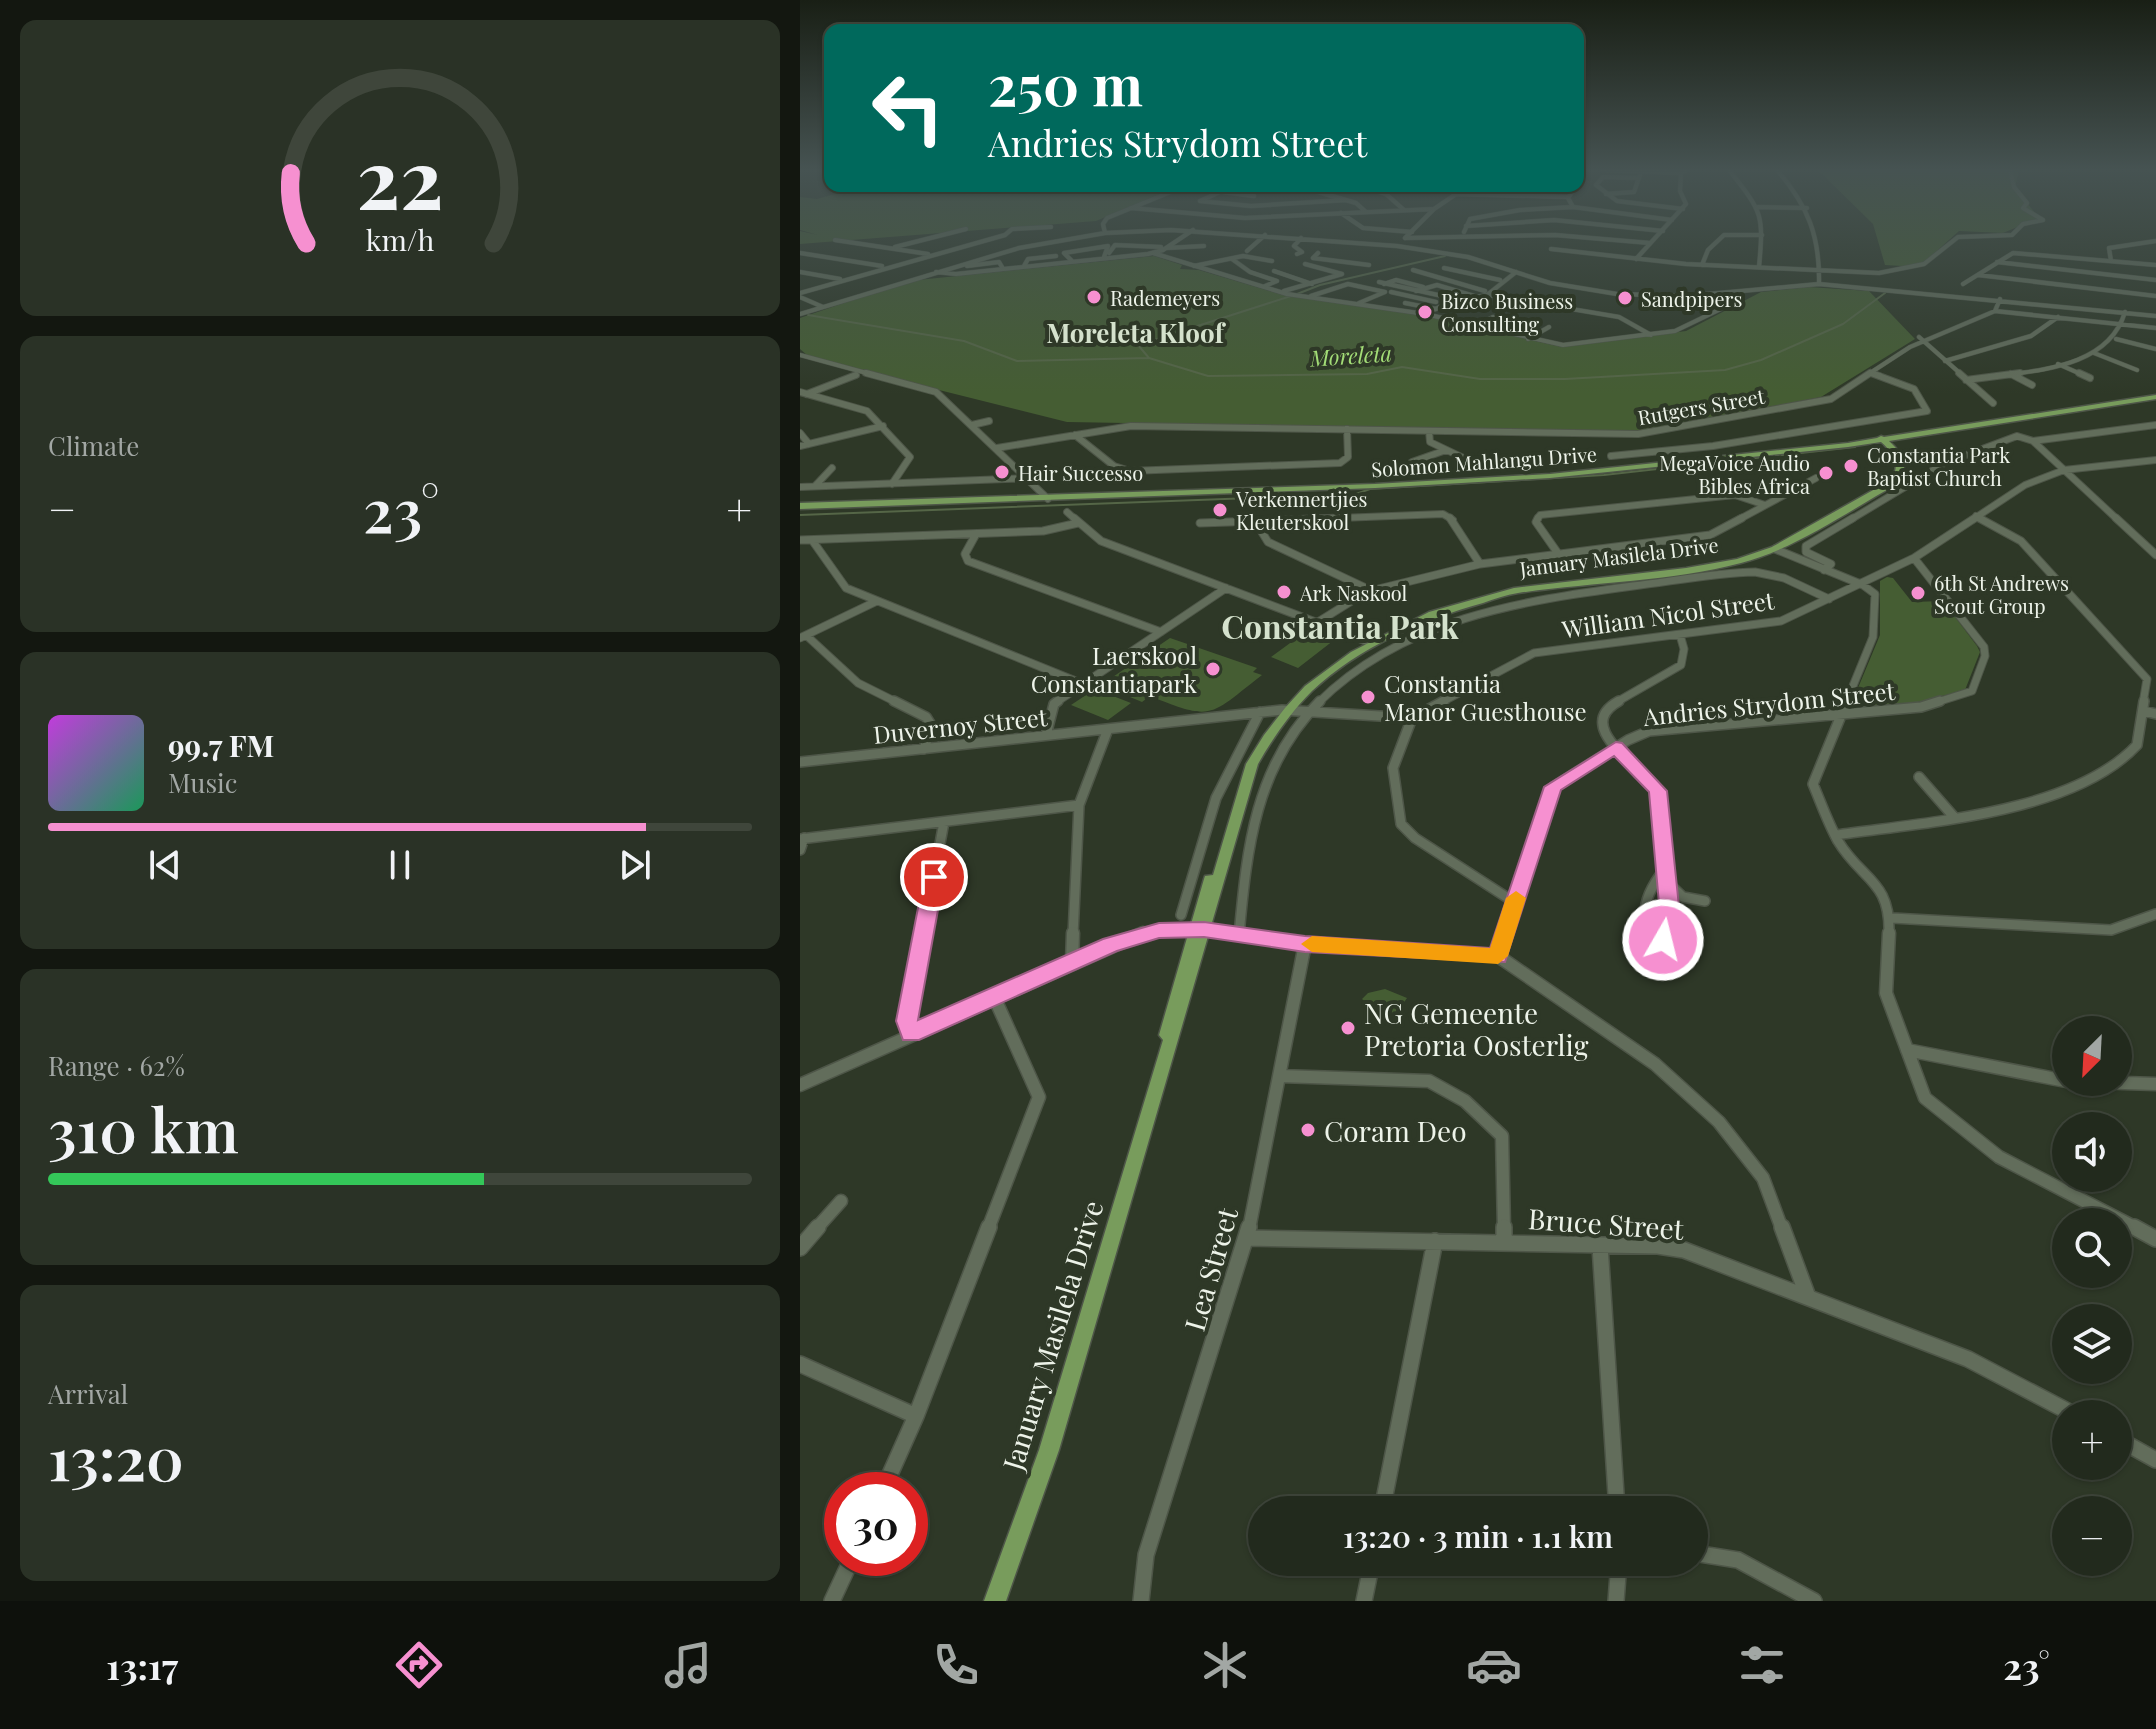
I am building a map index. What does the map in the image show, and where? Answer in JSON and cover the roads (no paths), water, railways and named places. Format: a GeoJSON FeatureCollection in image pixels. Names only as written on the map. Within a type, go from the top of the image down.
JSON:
{"type":"FeatureCollection","features":[{"type":"Feature","properties":{"kind":"main road","name":"Solomon Mahlangu Drive"},"geometry":{"type":"LineString","coordinates":[[1741,457],[2156,394]]}},
{"type":"Feature","properties":{"kind":"main road","name":"Solomon Mahlangu Drive"},"geometry":{"type":"LineString","coordinates":[[943,501],[1467,482],[1741,457],[1848,445],[1878,438]]}},
{"type":"Feature","properties":{"kind":"main road"},"geometry":{"type":"LineString","coordinates":[[1878,438],[1895,460],[1897,472],[1884,487]]}},
{"type":"Feature","properties":{"kind":"main road"},"geometry":{"type":"LineString","coordinates":[[1878,438],[1895,452],[1902,467],[1898,478],[1884,487]]}},
{"type":"Feature","properties":{"kind":"main road"},"geometry":{"type":"LineString","coordinates":[[1848,445],[1876,447],[1895,460]]}},
{"type":"Feature","properties":{"kind":"main road","name":"January Masilela Drive"},"geometry":{"type":"LineString","coordinates":[[995,1601],[1049,1450],[1200,929],[1249,773],[1284,710],[1331,668],[1370,642],[1440,612],[1514,591],[1714,567],[1775,549],[1884,487]]}},
{"type":"Feature","properties":{"kind":"main road"},"geometry":{"type":"LineString","coordinates":[[1024,498],[1040,489]]}},
{"type":"Feature","properties":{"kind":"main road","name":"Solomon Mahlangu Drive"},"geometry":{"type":"LineString","coordinates":[[800,506],[1048,498]]}},
{"type":"Feature","properties":{"kind":"street"},"geometry":{"type":"LineString","coordinates":[[868,245],[931,254]]}},
{"type":"Feature","properties":{"kind":"street"},"geometry":{"type":"LineString","coordinates":[[891,248],[904,245]]}},
{"type":"Feature","properties":{"kind":"street"},"geometry":{"type":"LineString","coordinates":[[800,295],[843,279],[966,245]]}},
{"type":"Feature","properties":{"kind":"street"},"geometry":{"type":"LineString","coordinates":[[800,315],[932,272],[1040,245]]}},
{"type":"Feature","properties":{"kind":"street"},"geometry":{"type":"LineString","coordinates":[[1080,245],[1089,247]]}},
{"type":"Feature","properties":{"kind":"street"},"geometry":{"type":"LineString","coordinates":[[1106,257],[1117,245],[1164,248],[1204,246]]}},
{"type":"Feature","properties":{"kind":"street"},"geometry":{"type":"LineString","coordinates":[[932,272],[954,274],[1153,253],[1170,245]]}},
{"type":"Feature","properties":{"kind":"street"},"geometry":{"type":"LineString","coordinates":[[1247,251],[1254,245]]}},
{"type":"Feature","properties":{"kind":"street"},"geometry":{"type":"LineString","coordinates":[[1295,245],[1302,252],[1297,254]]}},
{"type":"Feature","properties":{"kind":"street"},"geometry":{"type":"LineString","coordinates":[[1382,245],[1468,257],[1568,287],[1672,296],[1819,284],[2156,316]]}},
{"type":"Feature","properties":{"kind":"street"},"geometry":{"type":"LineString","coordinates":[[1636,259],[1649,245]]}},
{"type":"Feature","properties":{"kind":"street"},"geometry":{"type":"LineString","coordinates":[[1702,265],[1708,250],[1714,245]]}},
{"type":"Feature","properties":{"kind":"street"},"geometry":{"type":"LineString","coordinates":[[1759,267],[1761,245]]}},
{"type":"Feature","properties":{"kind":"street"},"geometry":{"type":"LineString","coordinates":[[1819,245],[1819,284]]}},
{"type":"Feature","properties":{"kind":"street"},"geometry":{"type":"LineString","coordinates":[[1551,249],[1702,265],[1876,273],[1909,270],[1932,260],[1949,245]]}},
{"type":"Feature","properties":{"kind":"street"},"geometry":{"type":"LineString","coordinates":[[2111,261],[2109,248],[2131,245]]}},
{"type":"Feature","properties":{"kind":"street"},"geometry":{"type":"LineString","coordinates":[[1072,261],[1064,253],[1108,246],[1106,257]]}},
{"type":"Feature","properties":{"kind":"street"},"geometry":{"type":"LineString","coordinates":[[1111,249],[1137,250]]}},
{"type":"Feature","properties":{"kind":"street"},"geometry":{"type":"LineString","coordinates":[[800,253],[885,267]]}},
{"type":"Feature","properties":{"kind":"street"},"geometry":{"type":"LineString","coordinates":[[1153,253],[1281,292],[1425,314],[1528,339],[1576,346],[1686,328],[1731,305],[1734,301],[1726,293]]}},
{"type":"Feature","properties":{"kind":"street"},"geometry":{"type":"LineString","coordinates":[[1318,253],[1313,258],[1349,263],[1344,266],[1369,265]]}},
{"type":"Feature","properties":{"kind":"street"},"geometry":{"type":"LineString","coordinates":[[1963,284],[2011,253],[2156,265]]}},
{"type":"Feature","properties":{"kind":"street"},"geometry":{"type":"LineString","coordinates":[[1024,266],[1028,259],[1056,256]]}},
{"type":"Feature","properties":{"kind":"street"},"geometry":{"type":"LineString","coordinates":[[1194,266],[1229,257],[1257,256],[1272,261]]}},
{"type":"Feature","properties":{"kind":"street"},"geometry":{"type":"LineString","coordinates":[[1229,257],[1250,272],[1278,282]]}},
{"type":"Feature","properties":{"kind":"street"},"geometry":{"type":"LineString","coordinates":[[1484,278],[1495,271],[1463,261],[1444,267],[1484,278],[1500,280]]}},
{"type":"Feature","properties":{"kind":"street"},"geometry":{"type":"LineString","coordinates":[[963,267],[999,262],[1004,265],[999,269]]}},
{"type":"Feature","properties":{"kind":"street"},"geometry":{"type":"LineString","coordinates":[[1997,262],[2156,280]]}},
{"type":"Feature","properties":{"kind":"street"},"geometry":{"type":"LineString","coordinates":[[1281,292],[1342,274],[1305,264]]}},
{"type":"Feature","properties":{"kind":"street"},"geometry":{"type":"LineString","coordinates":[[1413,270],[1444,277],[1487,293],[1619,317],[1651,336]]}},
{"type":"Feature","properties":{"kind":"street"},"geometry":{"type":"LineString","coordinates":[[1274,271],[1312,284]]}},
{"type":"Feature","properties":{"kind":"street"},"geometry":{"type":"LineString","coordinates":[[800,272],[843,279]]}},
{"type":"Feature","properties":{"kind":"street"},"geometry":{"type":"LineString","coordinates":[[1425,314],[1436,306],[1487,293],[1516,272]]}},
{"type":"Feature","properties":{"kind":"street"},"geometry":{"type":"LineString","coordinates":[[1978,275],[2031,284],[2156,296]]}},
{"type":"Feature","properties":{"kind":"street"},"geometry":{"type":"LineString","coordinates":[[1434,282],[1444,277]]}},
{"type":"Feature","properties":{"kind":"street"},"geometry":{"type":"LineString","coordinates":[[1425,287],[1396,280],[1382,283],[1456,299]]}},
{"type":"Feature","properties":{"kind":"street"},"geometry":{"type":"LineString","coordinates":[[1263,287],[1278,282],[1295,282]]}},
{"type":"Feature","properties":{"kind":"street"},"geometry":{"type":"LineString","coordinates":[[1308,297],[1348,284],[1385,292],[1357,304]]}},
{"type":"Feature","properties":{"kind":"street"},"geometry":{"type":"LineString","coordinates":[[1416,291],[1437,285],[1474,296]]}},
{"type":"Feature","properties":{"kind":"street"},"geometry":{"type":"LineString","coordinates":[[1391,292],[1436,306]]}},
{"type":"Feature","properties":{"kind":"street"},"geometry":{"type":"LineString","coordinates":[[800,295],[823,307]]}},
{"type":"Feature","properties":{"kind":"street"},"geometry":{"type":"LineString","coordinates":[[1414,298],[1404,303],[1436,306]]}},
{"type":"Feature","properties":{"kind":"street"},"geometry":{"type":"LineString","coordinates":[[2000,299],[1995,311],[2156,328]]}},
{"type":"Feature","properties":{"kind":"street","name":"Rutgers Street"},"geometry":{"type":"LineString","coordinates":[[997,448],[1131,426],[1638,434],[1826,400],[1921,339],[1995,311]]}},
{"type":"Feature","properties":{"kind":"street"},"geometry":{"type":"LineString","coordinates":[[1966,380],[2011,374],[2094,353],[2116,339],[2124,324],[2125,312]]}},
{"type":"Feature","properties":{"kind":"street"},"geometry":{"type":"LineString","coordinates":[[1477,326],[1493,317]]}},
{"type":"Feature","properties":{"kind":"street"},"geometry":{"type":"LineString","coordinates":[[1945,361],[2031,336],[2058,317]]}},
{"type":"Feature","properties":{"kind":"street"},"geometry":{"type":"LineString","coordinates":[[1528,339],[1549,327]]}},
{"type":"Feature","properties":{"kind":"street"},"geometry":{"type":"LineString","coordinates":[[1921,339],[1993,403]]}},
{"type":"Feature","properties":{"kind":"street"},"geometry":{"type":"LineString","coordinates":[[2116,339],[2156,349]]}},
{"type":"Feature","properties":{"kind":"street"},"geometry":{"type":"LineString","coordinates":[[2094,353],[2137,370]]}},
{"type":"Feature","properties":{"kind":"street"},"geometry":{"type":"LineString","coordinates":[[800,355],[936,392],[1048,498]]}},
{"type":"Feature","properties":{"kind":"street"},"geometry":{"type":"LineString","coordinates":[[2058,364],[2090,378]]}},
{"type":"Feature","properties":{"kind":"street"},"geometry":{"type":"LineString","coordinates":[[1611,456],[1905,418],[1928,410],[1904,382],[1871,373]]}},
{"type":"Feature","properties":{"kind":"street"},"geometry":{"type":"LineString","coordinates":[[2011,374],[2032,385]]}},
{"type":"Feature","properties":{"kind":"street"},"geometry":{"type":"LineString","coordinates":[[804,393],[856,375]]}},
{"type":"Feature","properties":{"kind":"street"},"geometry":{"type":"LineString","coordinates":[[804,393],[867,411],[883,426],[910,459],[892,484]]}},
{"type":"Feature","properties":{"kind":"street"},"geometry":{"type":"LineString","coordinates":[[972,425],[989,421]]}},
{"type":"Feature","properties":{"kind":"street"},"geometry":{"type":"LineString","coordinates":[[1824,570],[1831,564],[1806,552],[1806,546],[1945,463],[2013,436],[2033,441],[2156,425]]}},
{"type":"Feature","properties":{"kind":"street"},"geometry":{"type":"LineString","coordinates":[[800,446],[883,426]]}},
{"type":"Feature","properties":{"kind":"street"},"geometry":{"type":"LineString","coordinates":[[1201,437],[1206,427]]}},
{"type":"Feature","properties":{"kind":"street"},"geometry":{"type":"LineString","coordinates":[[1276,436],[1280,428]]}},
{"type":"Feature","properties":{"kind":"street"},"geometry":{"type":"LineString","coordinates":[[1075,435],[1114,466],[1130,471],[1345,462],[1348,457],[1347,429]]}},
{"type":"Feature","properties":{"kind":"street"},"geometry":{"type":"LineString","coordinates":[[1429,431],[1430,442],[1474,463],[1524,461]]}},
{"type":"Feature","properties":{"kind":"street"},"geometry":{"type":"LineString","coordinates":[[800,433],[809,444]]}},
{"type":"Feature","properties":{"kind":"street"},"geometry":{"type":"LineString","coordinates":[[1638,434],[1649,452]]}},
{"type":"Feature","properties":{"kind":"street"},"geometry":{"type":"LineString","coordinates":[[2033,441],[2156,555]]}},
{"type":"Feature","properties":{"kind":"street"},"geometry":{"type":"LineString","coordinates":[[1412,462],[1446,450]]}},
{"type":"Feature","properties":{"kind":"street","name":"William Nicol Street"},"geometry":{"type":"LineString","coordinates":[[1412,718],[1530,654],[1773,623],[1863,585],[1914,558],[2018,488],[2064,470],[2156,460]]}},
{"type":"Feature","properties":{"kind":"street"},"geometry":{"type":"LineString","coordinates":[[815,486],[832,468]]}},
{"type":"Feature","properties":{"kind":"street"},"geometry":{"type":"LineString","coordinates":[[800,487],[1029,478]]}},
{"type":"Feature","properties":{"kind":"street"},"geometry":{"type":"LineString","coordinates":[[1318,622],[1370,590],[1480,564],[1705,536],[1816,478]]}},
{"type":"Feature","properties":{"kind":"street"},"geometry":{"type":"LineString","coordinates":[[1557,552],[1536,522],[1540,515],[1730,496],[1765,505]]}},
{"type":"Feature","properties":{"kind":"street"},"geometry":{"type":"LineString","coordinates":[[1345,500],[1346,517]]}},
{"type":"Feature","properties":{"kind":"street"},"geometry":{"type":"LineString","coordinates":[[1067,512],[1101,541],[1370,642]]}},
{"type":"Feature","properties":{"kind":"street"},"geometry":{"type":"LineString","coordinates":[[1200,523],[1447,515],[1480,564]]}},
{"type":"Feature","properties":{"kind":"street"},"geometry":{"type":"LineString","coordinates":[[1836,835],[2011,807],[2088,779],[2119,762],[2137,745],[2148,683],[2144,675],[2021,541],[1976,516]]}},
{"type":"Feature","properties":{"kind":"street"},"geometry":{"type":"LineString","coordinates":[[1255,521],[1268,542],[1370,590]]}},
{"type":"Feature","properties":{"kind":"street"},"geometry":{"type":"LineString","coordinates":[[800,540],[1043,531],[1078,523]]}},
{"type":"Feature","properties":{"kind":"street"},"geometry":{"type":"LineString","coordinates":[[976,534],[965,554],[968,561],[1161,632]]}},
{"type":"Feature","properties":{"kind":"street"},"geometry":{"type":"LineString","coordinates":[[812,540],[841,584],[1083,684]]}},
{"type":"Feature","properties":{"kind":"street"},"geometry":{"type":"LineString","coordinates":[[1775,549],[1863,585],[1875,594],[1874,631],[1813,784],[1836,835],[1880,890],[1892,918],[1885,988],[1925,1098],[1964,1133],[2006,1161],[2156,1239]]}},
{"type":"Feature","properties":{"kind":"street","name":"Andries Strydom Street"},"geometry":{"type":"LineString","coordinates":[[1498,956],[1553,787],[1616,747],[1649,731],[1921,707],[1966,694],[1974,687],[1985,656],[1984,647],[1914,558]]}},
{"type":"Feature","properties":{"kind":"street"},"geometry":{"type":"LineString","coordinates":[[1239,936],[1241,885],[1259,800],[1291,733],[1345,674],[1385,647],[1450,620],[1537,598],[1760,572],[1829,599]]}},
{"type":"Feature","properties":{"kind":"street"},"geometry":{"type":"LineString","coordinates":[[1046,735],[1052,707],[1226,588]]}},
{"type":"Feature","properties":{"kind":"street"},"geometry":{"type":"LineString","coordinates":[[877,601],[803,637],[858,683],[928,719],[931,725],[924,749]]}},
{"type":"Feature","properties":{"kind":"street"},"geometry":{"type":"LineString","coordinates":[[1665,875],[1646,899],[1647,931],[1658,940],[1667,938],[1671,930],[1657,788],[1603,733],[1604,713],[1681,665],[1684,649],[1680,635]]}},
{"type":"Feature","properties":{"kind":"street","name":"Duvernoy Street"},"geometry":{"type":"LineString","coordinates":[[800,762],[1284,710],[1412,718]]}},
{"type":"Feature","properties":{"kind":"street"},"geometry":{"type":"LineString","coordinates":[[2144,711],[2156,714]]}},
{"type":"Feature","properties":{"kind":"street"},"geometry":{"type":"LineString","coordinates":[[1181,915],[1216,798],[1260,712]]}},
{"type":"Feature","properties":{"kind":"street"},"geometry":{"type":"LineString","coordinates":[[1412,718],[1393,768],[1401,824],[1415,838],[1514,902]]}},
{"type":"Feature","properties":{"kind":"street"},"geometry":{"type":"LineString","coordinates":[[1072,962],[1079,805],[1108,729]]}},
{"type":"Feature","properties":{"kind":"street"},"geometry":{"type":"LineString","coordinates":[[1919,777],[1954,817]]}},
{"type":"Feature","properties":{"kind":"street"},"geometry":{"type":"LineString","coordinates":[[800,850],[802,838],[1079,805]]}},
{"type":"Feature","properties":{"kind":"street"},"geometry":{"type":"LineString","coordinates":[[911,1034],[908,1014],[944,822]]}},
{"type":"Feature","properties":{"kind":"street"},"geometry":{"type":"LineString","coordinates":[[1665,875],[1683,897],[1705,901]]}},
{"type":"Feature","properties":{"kind":"street"},"geometry":{"type":"LineString","coordinates":[[1892,918],[2111,930],[2156,914]]}},
{"type":"Feature","properties":{"kind":"street"},"geometry":{"type":"LineString","coordinates":[[800,1085],[1139,934],[1200,929],[1305,944],[1498,956],[1655,1064],[1719,1122],[1763,1178],[1808,1297]]}},
{"type":"Feature","properties":{"kind":"street","name":"Lea Street"},"geometry":{"type":"LineString","coordinates":[[1141,1601],[1146,1555],[1247,1238],[1305,944]]}},
{"type":"Feature","properties":{"kind":"street"},"geometry":{"type":"LineString","coordinates":[[891,1472],[916,1416],[1039,1097],[995,999]]}},
{"type":"Feature","properties":{"kind":"street"},"geometry":{"type":"LineString","coordinates":[[1907,1050],[2052,1078]]}},
{"type":"Feature","properties":{"kind":"street"},"geometry":{"type":"LineString","coordinates":[[1280,1076],[1419,1078],[1441,1084],[1495,1125],[1502,1136],[1504,1242]]}},
{"type":"Feature","properties":{"kind":"street"},"geometry":{"type":"LineString","coordinates":[[2132,1083],[2156,1084]]}},
{"type":"Feature","properties":{"kind":"street"},"geometry":{"type":"LineString","coordinates":[[800,1248],[841,1201]]}},
{"type":"Feature","properties":{"kind":"street","name":"Bruce Street"},"geometry":{"type":"LineString","coordinates":[[1247,1238],[1504,1242],[1684,1250],[1989,1368],[2052,1402]]}},
{"type":"Feature","properties":{"kind":"street"},"geometry":{"type":"LineString","coordinates":[[1385,1496],[1435,1241]]}},
{"type":"Feature","properties":{"kind":"street"},"geometry":{"type":"LineString","coordinates":[[1600,1246],[1616,1496]]}},
{"type":"Feature","properties":{"kind":"street"},"geometry":{"type":"LineString","coordinates":[[800,1364],[916,1416]]}},
{"type":"Feature","properties":{"kind":"street"},"geometry":{"type":"LineString","coordinates":[[2132,1447],[2156,1460]]}},
{"type":"Feature","properties":{"kind":"street"},"geometry":{"type":"LineString","coordinates":[[1708,1555],[1738,1560],[1814,1601]]}},
{"type":"Feature","properties":{"kind":"street"},"geometry":{"type":"LineString","coordinates":[[832,1601],[844,1576]]}},
{"type":"Feature","properties":{"kind":"street"},"geometry":{"type":"LineString","coordinates":[[1364,1601],[1369,1576]]}},
{"type":"Feature","properties":{"kind":"street"},"geometry":{"type":"LineString","coordinates":[[1616,1601],[1618,1576]]}},
{"type":"Feature","properties":{"kind":"waterway"},"geometry":{"type":"LineString","coordinates":[[1297,294],[1320,285],[1445,256]]}},
{"type":"Feature","properties":{"kind":"waterway","name":"Moreleta"},"geometry":{"type":"LineString","coordinates":[[1149,358],[1208,376],[1367,374],[1402,367],[1480,379],[1565,379],[1725,370],[1761,360],[1843,324],[1885,293]]}},
{"type":"Feature","properties":{"kind":"waterway"},"geometry":{"type":"LineString","coordinates":[[1149,358],[1138,345],[1291,296]]}},
{"type":"Feature","properties":{"kind":"waterway","name":"Moreleta"},"geometry":{"type":"LineString","coordinates":[[808,315],[964,341],[1017,361],[1149,358]]}},
{"type":"Feature","properties":{"kind":"waterway"},"geometry":{"type":"LineString","coordinates":[[800,515],[1356,494],[1370,489],[1604,475],[1855,447]]}},
{"type":"Feature","properties":{"kind":"place","name":"Rademeyers"},"geometry":{"type":"Point","coordinates":[1094,297]}},
{"type":"Feature","properties":{"kind":"place","name":"Sandpipers"},"geometry":{"type":"Point","coordinates":[1625,298]}},
{"type":"Feature","properties":{"kind":"place","name":"Bizco Business Consulting"},"geometry":{"type":"Point","coordinates":[1425,312]}},
{"type":"Feature","properties":{"kind":"place","name":"Constantia Park Baptist Church"},"geometry":{"type":"Point","coordinates":[1851,466]}},
{"type":"Feature","properties":{"kind":"place","name":"Hair Successo"},"geometry":{"type":"Point","coordinates":[1002,472]}},
{"type":"Feature","properties":{"kind":"place","name":"MegaVoice Audio Bibles Africa"},"geometry":{"type":"Point","coordinates":[1826,473]}},
{"type":"Feature","properties":{"kind":"place","name":"Verkennertjies Kleuterskool"},"geometry":{"type":"Point","coordinates":[1220,510]}},
{"type":"Feature","properties":{"kind":"place","name":"Ark Naskool"},"geometry":{"type":"Point","coordinates":[1284,592]}},
{"type":"Feature","properties":{"kind":"place","name":"6th St Andrews Scout Group"},"geometry":{"type":"Point","coordinates":[1918,593]}},
{"type":"Feature","properties":{"kind":"place","name":"Laerskool Constantiapark"},"geometry":{"type":"Point","coordinates":[1213,669]}},
{"type":"Feature","properties":{"kind":"place","name":"Constantia Manor Guesthouse"},"geometry":{"type":"Point","coordinates":[1368,697]}},
{"type":"Feature","properties":{"kind":"place","name":"NG Gemeente Pretoria Oosterlig"},"geometry":{"type":"Point","coordinates":[1348,1028]}},
{"type":"Feature","properties":{"kind":"place","name":"Coram Deo"},"geometry":{"type":"Point","coordinates":[1308,1130]}},
{"type":"Feature","properties":{"kind":"district","name":"Moreleta Kloof"},"geometry":{"type":"Point","coordinates":[1135,332]}},
{"type":"Feature","properties":{"kind":"district","name":"Constantia Park"},"geometry":{"type":"Point","coordinates":[1340,625]}}]}
